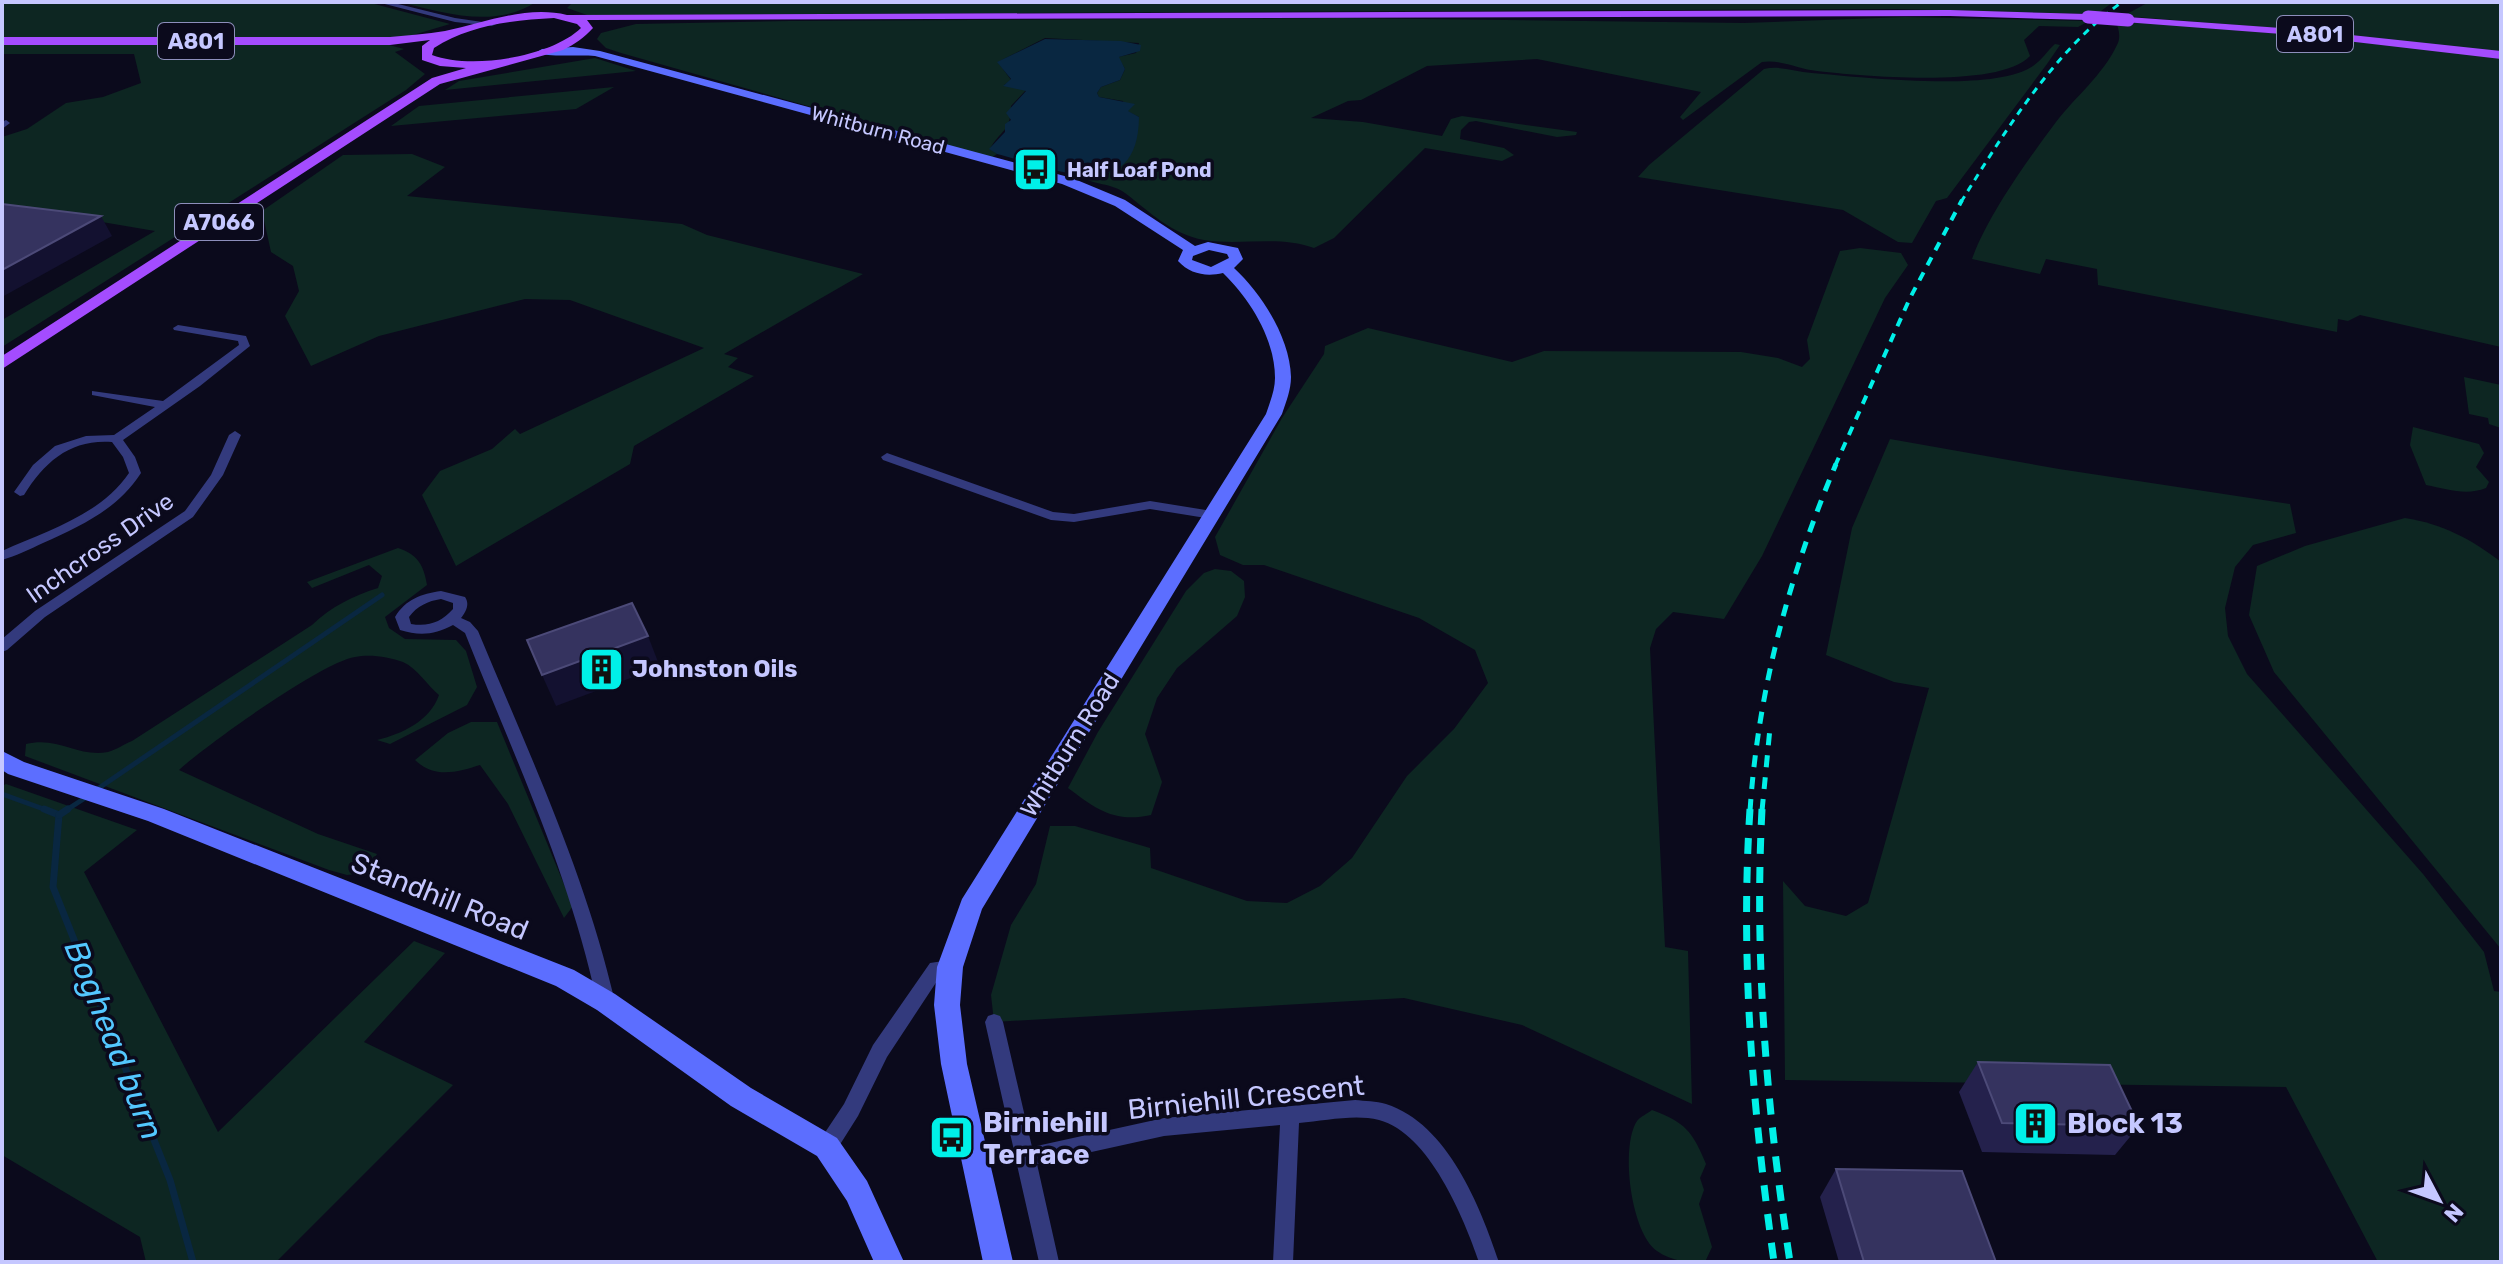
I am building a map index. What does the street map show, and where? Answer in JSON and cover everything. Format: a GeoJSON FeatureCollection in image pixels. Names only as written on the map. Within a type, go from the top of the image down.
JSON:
{"type":"FeatureCollection","features":[{"type":"Feature","properties":{"kind":"main road"},"geometry":{"type":"LineString","coordinates":[[558,2],[555,8],[586,24],[583,45],[596,53]]}},
{"type":"Feature","properties":{"kind":"main road"},"geometry":{"type":"LineString","coordinates":[[498,22],[526,16],[558,2]]}},
{"type":"Feature","properties":{"kind":"main road","name":"A801"},"geometry":{"type":"LineString","coordinates":[[2,41],[390,41],[498,22],[567,16],[1950,13],[2088,17],[2295,32],[2501,55]]}},
{"type":"Feature","properties":{"kind":"main road","name":"A801"},"geometry":{"type":"LineString","coordinates":[[390,41],[415,48],[432,60],[476,65],[542,52],[615,21],[661,18]]}},
{"type":"Feature","properties":{"kind":"main road"},"geometry":{"type":"LineString","coordinates":[[436,81],[440,70],[432,60],[428,46],[453,29]]}},
{"type":"Feature","properties":{"kind":"main road","name":"Whitburn Road"},"geometry":{"type":"LineString","coordinates":[[542,52],[573,50],[596,53],[1067,181],[1120,203],[1192,250],[1208,246],[1233,251],[1236,259],[1226,268],[1254,297],[1280,363],[1283,378],[1274,414],[971,906],[950,967],[947,1005],[954,1064],[998,1262]]}},
{"type":"Feature","properties":{"kind":"main road","name":"A7066"},"geometry":{"type":"LineString","coordinates":[[2,364],[436,81],[510,59]]}},
{"type":"Feature","properties":{"kind":"main road"},"geometry":{"type":"LineString","coordinates":[[1192,250],[1184,259],[1188,265],[1206,271],[1226,268]]}},
{"type":"Feature","properties":{"kind":"main road","name":"Standhill Road"},"geometry":{"type":"LineString","coordinates":[[2,759],[16,768],[156,815],[565,978],[606,1002],[741,1097],[827,1147]]}},
{"type":"Feature","properties":{"kind":"main road"},"geometry":{"type":"LineString","coordinates":[[827,1147],[857,1191],[889,1262]]}},
{"type":"Feature","properties":{"kind":"street"},"geometry":{"type":"LineString","coordinates":[[381,2],[453,29]]}},
{"type":"Feature","properties":{"kind":"street"},"geometry":{"type":"LineString","coordinates":[[20,492],[29,473],[49,455],[68,444],[89,438],[116,439],[245,346],[242,338],[178,328]]}},
{"type":"Feature","properties":{"kind":"street"},"geometry":{"type":"LineString","coordinates":[[96,393],[166,405]]}},
{"type":"Feature","properties":{"kind":"street","name":"Inchcross Drive"},"geometry":{"type":"LineString","coordinates":[[2,647],[40,614],[189,514],[217,475],[235,435]]}},
{"type":"Feature","properties":{"kind":"street"},"geometry":{"type":"LineString","coordinates":[[2,556],[95,511],[130,484],[135,473],[116,439]]}},
{"type":"Feature","properties":{"kind":"street"},"geometry":{"type":"LineString","coordinates":[[887,457],[1051,516],[1074,518],[1150,505],[1212,515]]}},
{"type":"Feature","properties":{"kind":"street"},"geometry":{"type":"LineString","coordinates":[[452,619],[471,631],[572,874],[598,958],[606,1002]]}},
{"type":"Feature","properties":{"kind":"street"},"geometry":{"type":"LineString","coordinates":[[827,1147],[851,1110],[880,1051],[928,979],[936,968],[950,967]]}},
{"type":"Feature","properties":{"kind":"street"},"geometry":{"type":"LineString","coordinates":[[994,1022],[1049,1262]]}},
{"type":"Feature","properties":{"kind":"street","name":"Birniehill Crescent"},"geometry":{"type":"LineString","coordinates":[[1023,1158],[1164,1127],[1355,1109],[1384,1112],[1410,1126],[1432,1145],[1481,1236],[1489,1262]]}},
{"type":"Feature","properties":{"kind":"street"},"geometry":{"type":"LineString","coordinates":[[1283,1262],[1290,1116]]}},
{"type":"Feature","properties":{"kind":"green space"},"geometry":{"type":"Polygon","coordinates":[[[2,2],[367,2],[450,24],[403,38],[2,38],[2,2]]]}},
{"type":"Feature","properties":{"kind":"green space"},"geometry":{"type":"Polygon","coordinates":[[[400,2],[536,2],[504,15],[486,17],[451,14],[400,2]]]}},
{"type":"Feature","properties":{"kind":"green space"},"geometry":{"type":"Polygon","coordinates":[[[573,2],[2113,2],[2097,14],[1896,9],[587,15],[567,8],[573,2]]]}},
{"type":"Feature","properties":{"kind":"green space"},"geometry":{"type":"Polygon","coordinates":[[[2149,2],[2501,2],[2501,52],[2300,30],[2123,16],[2149,2]]]}},
{"type":"Feature","properties":{"kind":"green space"},"geometry":{"type":"Polygon","coordinates":[[[1905,17],[2089,21],[2078,27],[2039,26],[2024,40],[2030,56],[2014,66],[1961,77],[1865,75],[1762,62],[1683,120],[1680,117],[1701,92],[1537,59],[1427,66],[1361,100],[1348,101],[1311,118],[1363,122],[1442,136],[1451,119],[1462,116],[1577,132],[1576,135],[1557,137],[1469,122],[1461,130],[1460,139],[1504,148],[1514,155],[1502,161],[1425,148],[1334,238],[1314,248],[1287,242],[1218,242],[1192,237],[1162,221],[1120,190],[1079,176],[1108,175],[1139,117],[1127,111],[1123,101],[1099,97],[1097,93],[1101,87],[1120,80],[1125,69],[1118,57],[1136,53],[1139,43],[1045,38],[998,62],[1011,80],[1004,85],[1026,90],[1011,106],[1007,126],[990,149],[997,154],[991,158],[621,53],[606,48],[597,39],[601,33],[636,24],[790,21],[1341,18],[1744,23],[1905,17]]]}},
{"type":"Feature","properties":{"kind":"green space"},"geometry":{"type":"Polygon","coordinates":[[[2116,22],[2263,32],[2501,57],[2501,347],[2360,315],[2348,321],[2338,319],[2337,332],[2098,285],[2097,269],[2046,259],[2040,274],[1972,259],[1998,207],[2021,171],[2056,122],[2111,56],[2119,39],[2116,22]]]}},
{"type":"Feature","properties":{"kind":"green space"},"geometry":{"type":"Polygon","coordinates":[[[2,43],[389,45],[404,49],[395,52],[425,74],[406,90],[2,347],[2,320],[155,231],[2,205],[2,137],[27,129],[66,103],[103,97],[141,83],[134,54],[2,54],[2,43]]]}},
{"type":"Feature","properties":{"kind":"green space"},"geometry":{"type":"Polygon","coordinates":[[[2055,44],[2060,45],[2047,64],[1947,198],[1936,201],[1912,243],[1898,242],[1843,210],[1638,177],[1764,69],[1782,68],[1893,80],[1989,79],[2015,74],[2033,66],[2055,44]]]}},
{"type":"Feature","properties":{"kind":"green space"},"geometry":{"type":"Polygon","coordinates":[[[595,58],[636,71],[445,90],[459,81],[595,58]]]}},
{"type":"Feature","properties":{"kind":"green space"},"geometry":{"type":"Polygon","coordinates":[[[614,87],[576,109],[391,126],[419,106],[614,87]]]}},
{"type":"Feature","properties":{"kind":"green space"},"geometry":{"type":"Polygon","coordinates":[[[412,154],[445,167],[407,196],[682,224],[707,235],[863,274],[724,354],[738,358],[728,367],[754,376],[634,446],[630,464],[456,566],[422,495],[440,471],[492,449],[515,429],[520,434],[704,348],[570,300],[525,299],[379,336],[311,366],[285,316],[299,291],[293,266],[271,252],[262,211],[343,155],[412,154]]]}},
{"type":"Feature","properties":{"kind":"green space"},"geometry":{"type":"Polygon","coordinates":[[[1860,248],[1901,253],[1908,265],[1885,298],[1762,556],[1724,619],[1673,612],[1656,629],[1650,648],[1665,947],[1688,951],[1692,1104],[1522,1025],[1404,998],[994,1022],[991,995],[1011,925],[1036,884],[1050,826],[1075,826],[1150,848],[1151,868],[1247,901],[1287,903],[1320,886],[1352,858],[1407,776],[1454,729],[1488,683],[1475,650],[1419,618],[1264,565],[1243,565],[1220,555],[1215,537],[1282,418],[1324,354],[1325,346],[1368,328],[1512,362],[1544,351],[1741,352],[1778,358],[1802,367],[1810,359],[1807,340],[1840,251],[1860,248]]]}},
{"type":"Feature","properties":{"kind":"green space"},"geometry":{"type":"Polygon","coordinates":[[[2464,377],[2501,385],[2501,428],[2489,424],[2488,418],[2469,414],[2464,377]]]}},
{"type":"Feature","properties":{"kind":"green space"},"geometry":{"type":"Polygon","coordinates":[[[2413,427],[2479,444],[2484,453],[2476,467],[2489,482],[2486,488],[2464,492],[2426,485],[2410,445],[2413,427]]]}},
{"type":"Feature","properties":{"kind":"green space"},"geometry":{"type":"Polygon","coordinates":[[[1890,439],[2059,469],[2290,504],[2296,533],[2253,545],[2235,567],[2225,608],[2228,636],[2247,674],[2423,874],[2484,952],[2494,991],[2501,992],[2501,1262],[2378,1262],[2286,1087],[1785,1080],[1783,881],[1805,906],[1846,916],[1868,903],[1929,688],[1894,682],[1826,655],[1852,528],[1890,439]]]}},
{"type":"Feature","properties":{"kind":"green space"},"geometry":{"type":"Polygon","coordinates":[[[2405,518],[2456,534],[2501,562],[2501,949],[2274,672],[2249,615],[2257,566],[2305,546],[2405,518]]]}},
{"type":"Feature","properties":{"kind":"green space"},"geometry":{"type":"Polygon","coordinates":[[[398,548],[418,561],[427,585],[385,617],[389,628],[405,639],[456,640],[466,651],[477,687],[467,705],[390,744],[377,740],[414,725],[429,712],[439,695],[403,662],[379,656],[355,657],[339,662],[292,688],[213,742],[179,770],[318,834],[377,854],[365,873],[347,875],[329,870],[25,756],[26,744],[38,742],[98,753],[111,751],[132,741],[335,607],[378,588],[382,576],[369,565],[312,588],[307,582],[398,548]]]}},
{"type":"Feature","properties":{"kind":"green space"},"geometry":{"type":"Polygon","coordinates":[[[1215,569],[1231,571],[1244,581],[1245,597],[1237,616],[1177,668],[1157,698],[1145,734],[1162,782],[1151,815],[1126,817],[1106,812],[1068,788],[1098,732],[1186,591],[1204,573],[1215,569]]]}},
{"type":"Feature","properties":{"kind":"green space"},"geometry":{"type":"Polygon","coordinates":[[[471,722],[497,722],[573,906],[564,918],[508,804],[480,765],[455,772],[438,772],[415,760],[448,733],[471,722]]]}},
{"type":"Feature","properties":{"kind":"green space"},"geometry":{"type":"Polygon","coordinates":[[[6,784],[137,830],[84,872],[218,1132],[414,941],[445,953],[364,1042],[453,1085],[276,1262],[146,1262],[140,1237],[2,1155],[2,786],[6,784]]]}},
{"type":"Feature","properties":{"kind":"green space"},"geometry":{"type":"Polygon","coordinates":[[[1652,1110],[1673,1119],[1686,1130],[1706,1164],[1700,1178],[1704,1190],[1699,1204],[1712,1247],[1705,1262],[1680,1261],[1663,1255],[1648,1241],[1641,1227],[1631,1189],[1629,1150],[1637,1121],[1652,1110]]]}},
{"type":"Feature","properties":{"kind":"water","name":"Half Loaf Pond"},"geometry":{"type":"Polygon","coordinates":[[[1045,39],[1121,41],[1141,45],[1140,51],[1119,57],[1125,69],[1120,80],[1101,87],[1097,93],[1099,97],[1135,104],[1128,111],[1139,117],[1135,146],[1124,164],[1108,173],[1066,173],[989,149],[1005,132],[1005,124],[1011,120],[1006,113],[1026,91],[1003,86],[1011,79],[997,62],[1045,39]]]}},
{"type":"Feature","properties":{"kind":"building"},"geometry":{"type":"Polygon","coordinates":[[[2,204],[101,216],[2,270],[2,204]]]}},
{"type":"Feature","properties":{"kind":"building"},"geometry":{"type":"Polygon","coordinates":[[[632,603],[648,636],[542,675],[527,640],[632,603]]]}},
{"type":"Feature","properties":{"kind":"building"},"geometry":{"type":"Polygon","coordinates":[[[1978,1062],[2110,1065],[2139,1126],[2002,1123],[1978,1062]]]}},
{"type":"Feature","properties":{"kind":"building"},"geometry":{"type":"Polygon","coordinates":[[[1836,1169],[1962,1171],[1996,1262],[1864,1262],[1836,1169]]]}},
{"type":"Feature","properties":{"kind":"waterway"},"geometry":{"type":"LineString","coordinates":[[96,790],[382,595]]}},
{"type":"Feature","properties":{"kind":"waterway"},"geometry":{"type":"LineString","coordinates":[[2,794],[49,811]]}},
{"type":"Feature","properties":{"kind":"waterway"},"geometry":{"type":"LineString","coordinates":[[65,811],[88,796]]}},
{"type":"Feature","properties":{"kind":"waterway"},"geometry":{"type":"LineString","coordinates":[[44,809],[49,811]]}},
{"type":"Feature","properties":{"kind":"waterway"},"geometry":{"type":"LineString","coordinates":[[49,811],[59,815]]}},
{"type":"Feature","properties":{"kind":"waterway","name":"Boghead burn"},"geometry":{"type":"LineString","coordinates":[[59,815],[65,811]]}},
{"type":"Feature","properties":{"kind":"waterway","name":"Boghead burn"},"geometry":{"type":"LineString","coordinates":[[59,815],[53,887],[170,1180],[193,1262]]}},
{"type":"Feature","properties":{"kind":"railway"},"geometry":{"type":"LineString","coordinates":[[1961,202],[2032,94],[2074,44],[2122,2]]}},
{"type":"Feature","properties":{"kind":"railway"},"geometry":{"type":"LineString","coordinates":[[1835,466],[1910,298],[1962,200]]}},
{"type":"Feature","properties":{"kind":"railway"},"geometry":{"type":"LineString","coordinates":[[1750,811],[1760,721],[1778,634],[1804,548],[1836,464]]}},
{"type":"Feature","properties":{"kind":"railway"},"geometry":{"type":"LineString","coordinates":[[1762,811],[1770,728]]}},
{"type":"Feature","properties":{"kind":"railway"},"geometry":{"type":"LineString","coordinates":[[1750,809],[1747,866],[1750,1036],[1774,1262]]}},
{"type":"Feature","properties":{"kind":"railway"},"geometry":{"type":"LineString","coordinates":[[1762,809],[1760,923],[1764,1036],[1790,1262]]}},
{"type":"Feature","properties":{"kind":"place","name":"Half Loaf Pond"},"geometry":{"type":"Point","coordinates":[1036,170]}},
{"type":"Feature","properties":{"kind":"place","name":"Johnston Oils"},"geometry":{"type":"Point","coordinates":[601,669]}},
{"type":"Feature","properties":{"kind":"place","name":"Block 13"},"geometry":{"type":"Point","coordinates":[2036,1123]}},
{"type":"Feature","properties":{"kind":"place","name":"Birniehill Terrace"},"geometry":{"type":"Point","coordinates":[952,1138]}}]}
